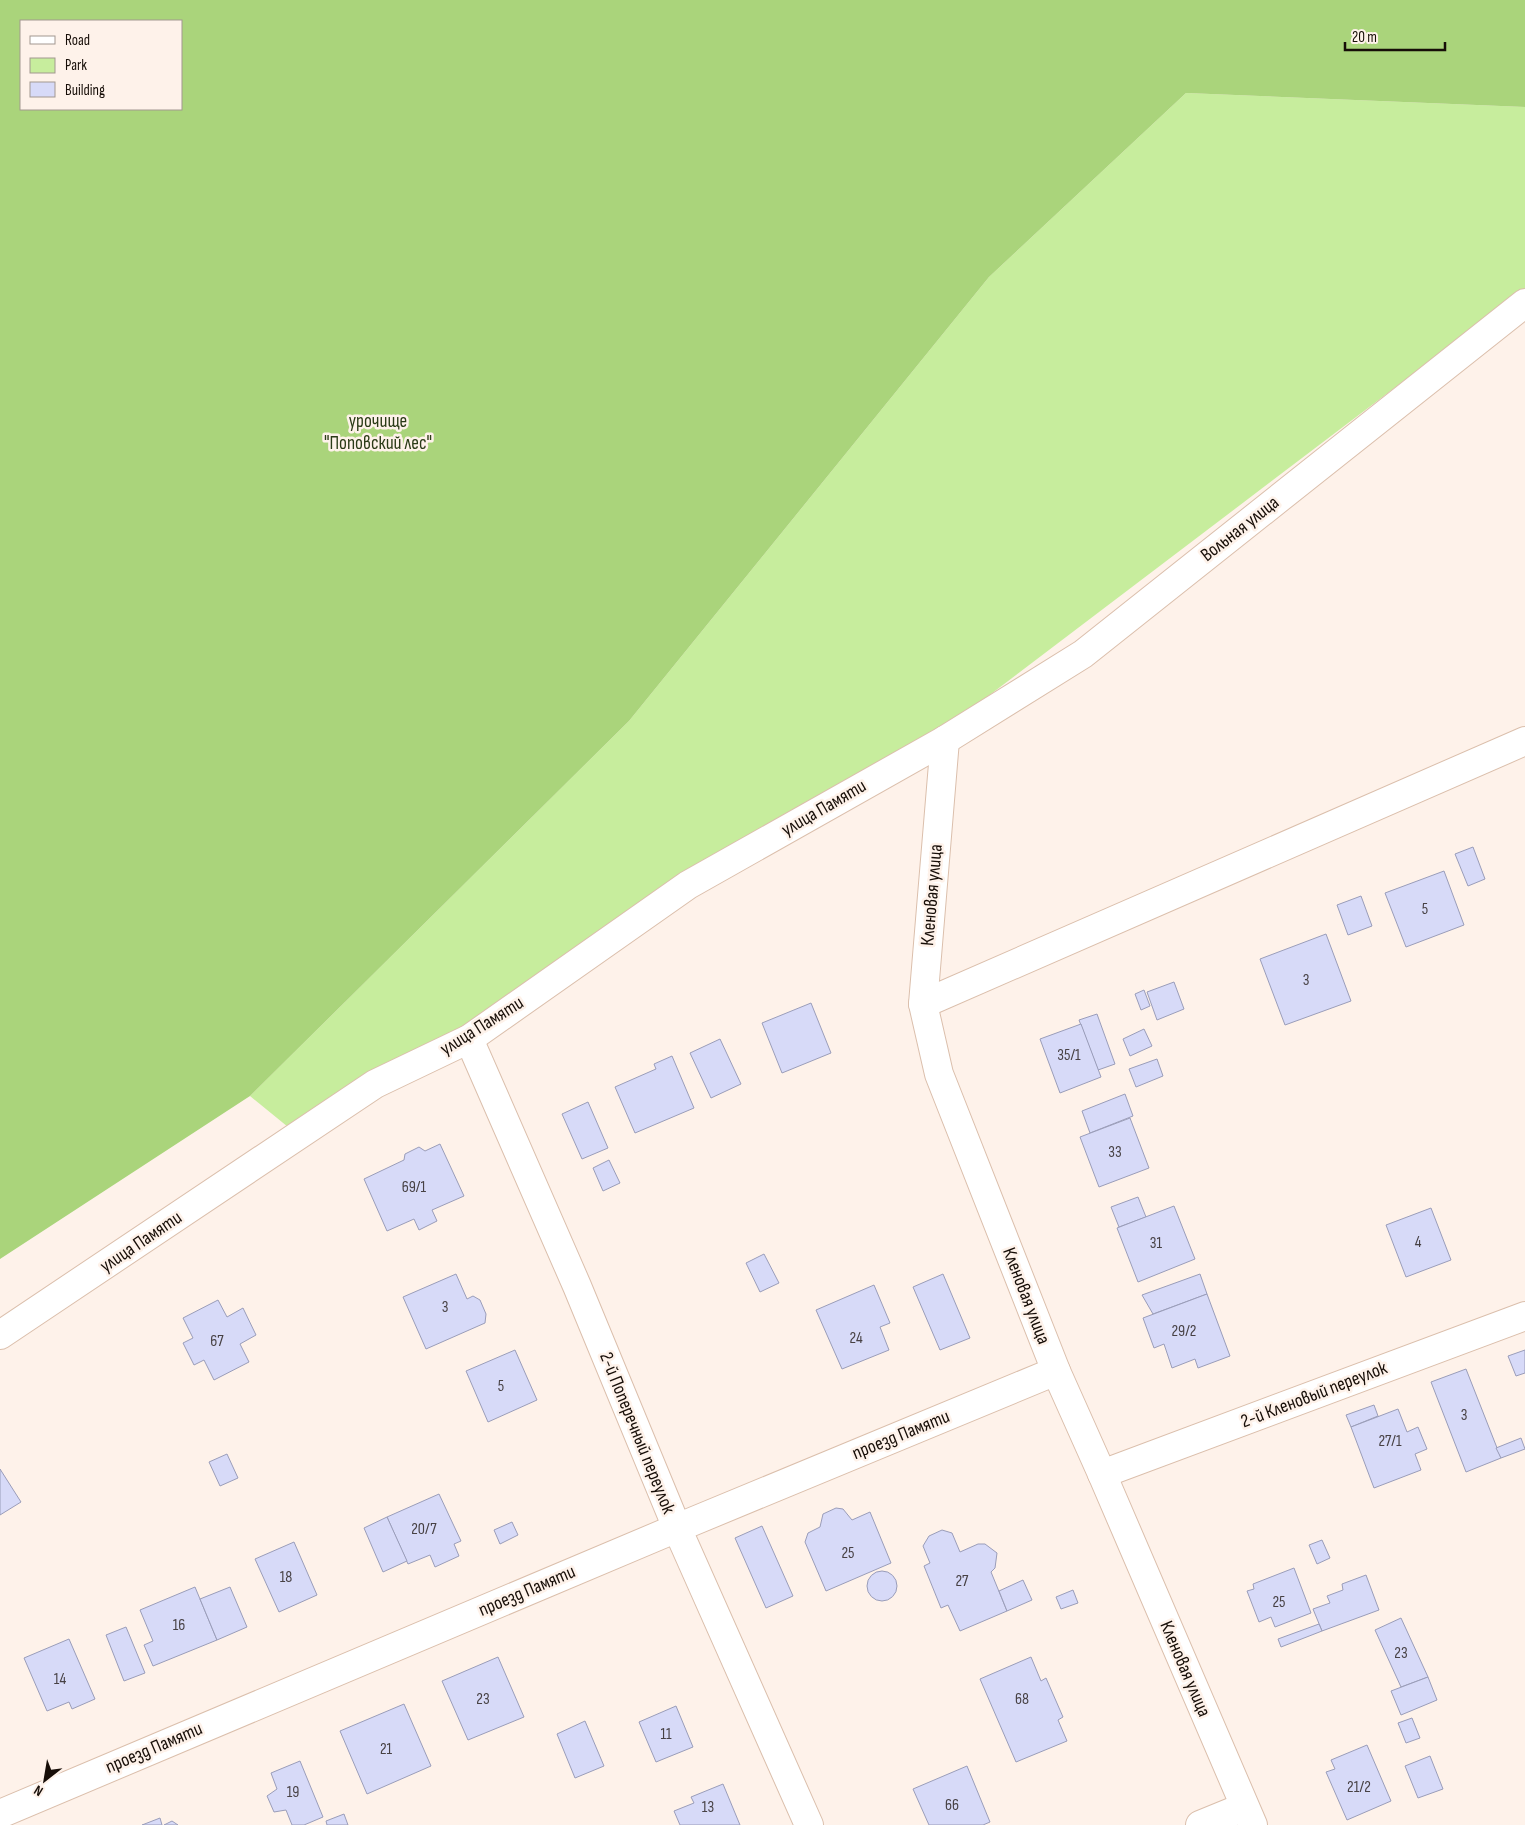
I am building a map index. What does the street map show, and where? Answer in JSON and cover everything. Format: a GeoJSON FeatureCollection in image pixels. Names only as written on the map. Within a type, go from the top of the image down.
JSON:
{"type":"FeatureCollection","features":[{"type":"Feature","properties":{"kind":"street","name":"Вольная улица"},"geometry":{"type":"LineString","coordinates":[[944,740],[1083,654],[1525,303]]}},
{"type":"Feature","properties":{"kind":"street","name":"Кленовая улица"},"geometry":{"type":"LineString","coordinates":[[944,740],[923,1004],[939,1074],[1056,1371],[1249,1816]]}},
{"type":"Feature","properties":{"kind":"street","name":"улица Памяти"},"geometry":{"type":"LineString","coordinates":[[0,1335],[375,1084],[469,1039],[688,885],[944,740]]}},
{"type":"Feature","properties":{"kind":"street"},"geometry":{"type":"LineString","coordinates":[[923,1004],[1525,741]]}},
{"type":"Feature","properties":{"kind":"street","name":"2-й Поперечный переулок"},"geometry":{"type":"LineString","coordinates":[[469,1039],[577,1286],[676,1528],[809,1825]]}},
{"type":"Feature","properties":{"kind":"street","name":"2-й Кленовый переулок"},"geometry":{"type":"LineString","coordinates":[[1102,1474],[1525,1316]]}},
{"type":"Feature","properties":{"kind":"street","name":"проезд Памяти"},"geometry":{"type":"LineString","coordinates":[[0,1814],[676,1528],[1056,1371]]}},
{"type":"Feature","properties":{"kind":"street"},"geometry":{"type":"LineString","coordinates":[[1200,1825],[1249,1816]]}},
{"type":"Feature","properties":{"kind":"green space","name":"урочище \"Поповский лес\""},"geometry":{"type":"Polygon","coordinates":[[[0,0],[1525,0],[1525,107],[1186,93],[989,277],[629,721],[250,1096],[0,1259],[0,0]]]}},
{"type":"Feature","properties":{"kind":"green space"},"geometry":{"type":"Polygon","coordinates":[[[1186,93],[1525,107],[1525,289],[950,725],[304,1140],[250,1096],[629,721],[989,277],[1186,93]]]}},
{"type":"Feature","properties":{"kind":"building"},"geometry":{"type":"Polygon","coordinates":[[[1473,847],[1485,879],[1468,886],[1455,854],[1473,847]]]}},
{"type":"Feature","properties":{"kind":"building"},"geometry":{"type":"Polygon","coordinates":[[[1444,871],[1464,925],[1406,947],[1385,893],[1444,871]]]}},
{"type":"Feature","properties":{"kind":"building"},"geometry":{"type":"Polygon","coordinates":[[[1361,896],[1372,926],[1348,935],[1337,905],[1361,896]]]}},
{"type":"Feature","properties":{"kind":"building"},"geometry":{"type":"Polygon","coordinates":[[[1326,934],[1351,1001],[1285,1025],[1260,959],[1326,934]]]}},
{"type":"Feature","properties":{"kind":"building"},"geometry":{"type":"Polygon","coordinates":[[[1174,982],[1184,1009],[1157,1020],[1147,992],[1174,982]]]}},
{"type":"Feature","properties":{"kind":"building"},"geometry":{"type":"Polygon","coordinates":[[[1144,990],[1150,1006],[1141,1010],[1135,994],[1144,990]]]}},
{"type":"Feature","properties":{"kind":"building"},"geometry":{"type":"Polygon","coordinates":[[[811,1003],[831,1053],[782,1073],[762,1023],[811,1003]]]}},
{"type":"Feature","properties":{"kind":"building"},"geometry":{"type":"Polygon","coordinates":[[[1097,1014],[1115,1064],[1098,1070],[1079,1020],[1097,1014]]]}},
{"type":"Feature","properties":{"kind":"building"},"geometry":{"type":"Polygon","coordinates":[[[1081,1024],[1101,1077],[1060,1093],[1040,1039],[1081,1024]]]}},
{"type":"Feature","properties":{"kind":"building"},"geometry":{"type":"Polygon","coordinates":[[[1144,1029],[1152,1046],[1130,1056],[1123,1039],[1144,1029]]]}},
{"type":"Feature","properties":{"kind":"building"},"geometry":{"type":"Polygon","coordinates":[[[720,1039],[741,1084],[711,1098],[690,1053],[720,1039]]]}},
{"type":"Feature","properties":{"kind":"building"},"geometry":{"type":"Polygon","coordinates":[[[672,1056],[694,1108],[635,1133],[615,1087],[656,1069],[654,1064],[672,1056]]]}},
{"type":"Feature","properties":{"kind":"building"},"geometry":{"type":"Polygon","coordinates":[[[1157,1059],[1163,1076],[1136,1087],[1129,1069],[1157,1059]]]}},
{"type":"Feature","properties":{"kind":"building"},"geometry":{"type":"Polygon","coordinates":[[[1125,1094],[1133,1116],[1090,1133],[1082,1111],[1125,1094]]]}},
{"type":"Feature","properties":{"kind":"building"},"geometry":{"type":"Polygon","coordinates":[[[588,1102],[608,1148],[582,1159],[562,1114],[588,1102]]]}},
{"type":"Feature","properties":{"kind":"building"},"geometry":{"type":"Polygon","coordinates":[[[1130,1118],[1149,1168],[1099,1187],[1080,1137],[1130,1118]]]}},
{"type":"Feature","properties":{"kind":"building"},"geometry":{"type":"Polygon","coordinates":[[[440,1144],[464,1196],[432,1210],[437,1221],[419,1230],[414,1219],[387,1231],[364,1179],[404,1160],[405,1154],[419,1147],[425,1151],[440,1144]]]}},
{"type":"Feature","properties":{"kind":"building"},"geometry":{"type":"Polygon","coordinates":[[[609,1160],[620,1183],[603,1191],[593,1168],[609,1160]]]}},
{"type":"Feature","properties":{"kind":"building"},"geometry":{"type":"Polygon","coordinates":[[[1138,1197],[1146,1217],[1119,1227],[1111,1207],[1138,1197]]]}},
{"type":"Feature","properties":{"kind":"building"},"geometry":{"type":"Polygon","coordinates":[[[1174,1206],[1195,1259],[1138,1282],[1117,1228],[1174,1206]]]}},
{"type":"Feature","properties":{"kind":"building"},"geometry":{"type":"Polygon","coordinates":[[[1431,1208],[1451,1260],[1406,1277],[1386,1225],[1431,1208]]]}},
{"type":"Feature","properties":{"kind":"building"},"geometry":{"type":"Polygon","coordinates":[[[764,1254],[779,1283],[760,1292],[746,1263],[764,1254]]]}},
{"type":"Feature","properties":{"kind":"building"},"geometry":{"type":"Polygon","coordinates":[[[456,1274],[467,1299],[473,1296],[480,1300],[486,1314],[485,1323],[426,1349],[403,1297],[456,1274]]]}},
{"type":"Feature","properties":{"kind":"building"},"geometry":{"type":"Polygon","coordinates":[[[943,1274],[970,1338],[940,1350],[913,1287],[943,1274]]]}},
{"type":"Feature","properties":{"kind":"building"},"geometry":{"type":"Polygon","coordinates":[[[1200,1274],[1207,1294],[1153,1314],[1142,1295],[1200,1274]]]}},
{"type":"Feature","properties":{"kind":"building"},"geometry":{"type":"Polygon","coordinates":[[[874,1285],[890,1323],[880,1327],[889,1350],[842,1369],[816,1310],[874,1285]]]}},
{"type":"Feature","properties":{"kind":"building"},"geometry":{"type":"Polygon","coordinates":[[[1207,1294],[1230,1356],[1198,1368],[1195,1359],[1172,1368],[1164,1344],[1154,1348],[1143,1318],[1207,1294]]]}},
{"type":"Feature","properties":{"kind":"building"},"geometry":{"type":"Polygon","coordinates":[[[218,1300],[227,1317],[243,1308],[256,1335],[240,1344],[249,1362],[214,1380],[204,1360],[194,1365],[183,1343],[193,1338],[183,1318],[218,1300]]]}},
{"type":"Feature","properties":{"kind":"building"},"geometry":{"type":"Polygon","coordinates":[[[515,1350],[537,1400],[488,1422],[466,1371],[515,1350]]]}},
{"type":"Feature","properties":{"kind":"building"},"geometry":{"type":"Polygon","coordinates":[[[1525,1350],[1525,1373],[1516,1376],[1508,1356],[1525,1350]]]}},
{"type":"Feature","properties":{"kind":"building"},"geometry":{"type":"Polygon","coordinates":[[[1466,1369],[1501,1458],[1466,1472],[1431,1382],[1466,1369]]]}},
{"type":"Feature","properties":{"kind":"building"},"geometry":{"type":"Polygon","coordinates":[[[1374,1405],[1378,1416],[1351,1427],[1346,1415],[1374,1405]]]}},
{"type":"Feature","properties":{"kind":"building"},"geometry":{"type":"Polygon","coordinates":[[[1398,1409],[1407,1432],[1418,1427],[1427,1449],[1415,1454],[1421,1470],[1374,1488],[1351,1427],[1398,1409]]]}},
{"type":"Feature","properties":{"kind":"building"},"geometry":{"type":"Polygon","coordinates":[[[1521,1438],[1525,1449],[1501,1458],[1496,1448],[1521,1438]]]}},
{"type":"Feature","properties":{"kind":"building"},"geometry":{"type":"Polygon","coordinates":[[[227,1454],[238,1478],[220,1486],[209,1462],[227,1454]]]}},
{"type":"Feature","properties":{"kind":"building"},"geometry":{"type":"Polygon","coordinates":[[[0,1469],[21,1502],[0,1515],[0,1469]]]}},
{"type":"Feature","properties":{"kind":"building"},"geometry":{"type":"Polygon","coordinates":[[[439,1494],[461,1541],[454,1544],[459,1556],[435,1567],[430,1555],[408,1564],[387,1517],[439,1494]]]}},
{"type":"Feature","properties":{"kind":"building"},"geometry":{"type":"Polygon","coordinates":[[[836,1508],[843,1509],[852,1520],[870,1512],[891,1563],[826,1591],[805,1542],[808,1533],[820,1527],[823,1514],[836,1508]]]}},
{"type":"Feature","properties":{"kind":"building"},"geometry":{"type":"Polygon","coordinates":[[[387,1517],[407,1561],[383,1572],[364,1528],[387,1517]]]}},
{"type":"Feature","properties":{"kind":"building"},"geometry":{"type":"Polygon","coordinates":[[[512,1522],[518,1535],[500,1544],[494,1530],[512,1522]]]}},
{"type":"Feature","properties":{"kind":"building"},"geometry":{"type":"Polygon","coordinates":[[[762,1526],[793,1596],[766,1608],[735,1538],[762,1526]]]}},
{"type":"Feature","properties":{"kind":"building"},"geometry":{"type":"Polygon","coordinates":[[[942,1530],[952,1533],[960,1552],[978,1544],[985,1544],[997,1553],[995,1568],[991,1572],[1007,1611],[960,1631],[948,1605],[941,1608],[924,1566],[930,1563],[923,1546],[929,1536],[942,1530]]]}},
{"type":"Feature","properties":{"kind":"building"},"geometry":{"type":"Polygon","coordinates":[[[1322,1540],[1330,1558],[1317,1564],[1309,1545],[1322,1540]]]}},
{"type":"Feature","properties":{"kind":"building"},"geometry":{"type":"Polygon","coordinates":[[[294,1542],[317,1595],[279,1612],[255,1559],[294,1542]]]}},
{"type":"Feature","properties":{"kind":"building"},"geometry":{"type":"Polygon","coordinates":[[[1294,1568],[1311,1613],[1275,1627],[1271,1617],[1259,1622],[1247,1591],[1254,1589],[1253,1584],[1294,1568]]]}},
{"type":"Feature","properties":{"kind":"building"},"geometry":{"type":"Polygon","coordinates":[[[882,1571],[888,1572],[896,1580],[896,1592],[888,1600],[882,1601],[876,1600],[868,1592],[867,1586],[868,1580],[876,1572],[882,1571]]]}},
{"type":"Feature","properties":{"kind":"building"},"geometry":{"type":"Polygon","coordinates":[[[1366,1575],[1379,1610],[1322,1631],[1313,1609],[1330,1603],[1327,1596],[1343,1590],[1342,1584],[1366,1575]]]}},
{"type":"Feature","properties":{"kind":"building"},"geometry":{"type":"Polygon","coordinates":[[[1023,1580],[1032,1600],[1007,1611],[999,1591],[1023,1580]]]}},
{"type":"Feature","properties":{"kind":"building"},"geometry":{"type":"Polygon","coordinates":[[[195,1587],[217,1640],[153,1666],[144,1645],[153,1641],[140,1610],[195,1587]]]}},
{"type":"Feature","properties":{"kind":"building"},"geometry":{"type":"Polygon","coordinates":[[[230,1587],[247,1627],[217,1640],[200,1599],[230,1587]]]}},
{"type":"Feature","properties":{"kind":"building"},"geometry":{"type":"Polygon","coordinates":[[[1073,1590],[1078,1603],[1061,1609],[1056,1597],[1073,1590]]]}},
{"type":"Feature","properties":{"kind":"building"},"geometry":{"type":"Polygon","coordinates":[[[1401,1618],[1428,1677],[1401,1687],[1375,1630],[1401,1618]]]}},
{"type":"Feature","properties":{"kind":"building"},"geometry":{"type":"Polygon","coordinates":[[[1319,1624],[1322,1631],[1281,1647],[1278,1639],[1319,1624]]]}},
{"type":"Feature","properties":{"kind":"building"},"geometry":{"type":"Polygon","coordinates":[[[126,1627],[145,1673],[124,1681],[106,1635],[126,1627]]]}},
{"type":"Feature","properties":{"kind":"building"},"geometry":{"type":"Polygon","coordinates":[[[69,1639],[95,1699],[72,1709],[69,1702],[47,1711],[24,1658],[69,1639]]]}},
{"type":"Feature","properties":{"kind":"building"},"geometry":{"type":"Polygon","coordinates":[[[498,1657],[524,1717],[468,1740],[442,1681],[498,1657]]]}},
{"type":"Feature","properties":{"kind":"building"},"geometry":{"type":"Polygon","coordinates":[[[1031,1657],[1041,1681],[1046,1678],[1063,1717],[1058,1720],[1067,1741],[1016,1762],[980,1679],[1031,1657]]]}},
{"type":"Feature","properties":{"kind":"building"},"geometry":{"type":"Polygon","coordinates":[[[1428,1677],[1437,1700],[1401,1715],[1391,1691],[1428,1677]]]}},
{"type":"Feature","properties":{"kind":"building"},"geometry":{"type":"Polygon","coordinates":[[[404,1704],[431,1766],[367,1794],[340,1731],[404,1704]]]}},
{"type":"Feature","properties":{"kind":"building"},"geometry":{"type":"Polygon","coordinates":[[[676,1706],[693,1747],[656,1762],[639,1722],[676,1706]]]}},
{"type":"Feature","properties":{"kind":"building"},"geometry":{"type":"Polygon","coordinates":[[[1412,1718],[1420,1738],[1406,1743],[1398,1723],[1412,1718]]]}},
{"type":"Feature","properties":{"kind":"building"},"geometry":{"type":"Polygon","coordinates":[[[585,1721],[604,1766],[575,1778],[557,1734],[585,1721]]]}},
{"type":"Feature","properties":{"kind":"building"},"geometry":{"type":"Polygon","coordinates":[[[1367,1745],[1391,1801],[1347,1820],[1326,1772],[1335,1769],[1331,1760],[1367,1745]]]}},
{"type":"Feature","properties":{"kind":"building"},"geometry":{"type":"Polygon","coordinates":[[[1430,1756],[1443,1789],[1418,1798],[1405,1766],[1430,1756]]]}},
{"type":"Feature","properties":{"kind":"building"},"geometry":{"type":"Polygon","coordinates":[[[300,1761],[323,1817],[304,1825],[292,1825],[286,1810],[274,1812],[267,1796],[277,1789],[271,1773],[300,1761]]]}},
{"type":"Feature","properties":{"kind":"building"},"geometry":{"type":"Polygon","coordinates":[[[967,1766],[990,1822],[983,1825],[929,1825],[913,1789],[967,1766]]]}},
{"type":"Feature","properties":{"kind":"building"},"geometry":{"type":"Polygon","coordinates":[[[723,1784],[740,1825],[680,1825],[674,1811],[694,1803],[691,1797],[723,1784]]]}},
{"type":"Feature","properties":{"kind":"building"},"geometry":{"type":"Polygon","coordinates":[[[344,1814],[348,1825],[327,1825],[326,1821],[344,1814]]]}},
{"type":"Feature","properties":{"kind":"building"},"geometry":{"type":"Polygon","coordinates":[[[160,1818],[162,1825],[142,1825],[160,1818]]]}},
{"type":"Feature","properties":{"kind":"building"},"geometry":{"type":"Polygon","coordinates":[[[172,1821],[178,1825],[164,1825],[172,1821]]]}}]}
